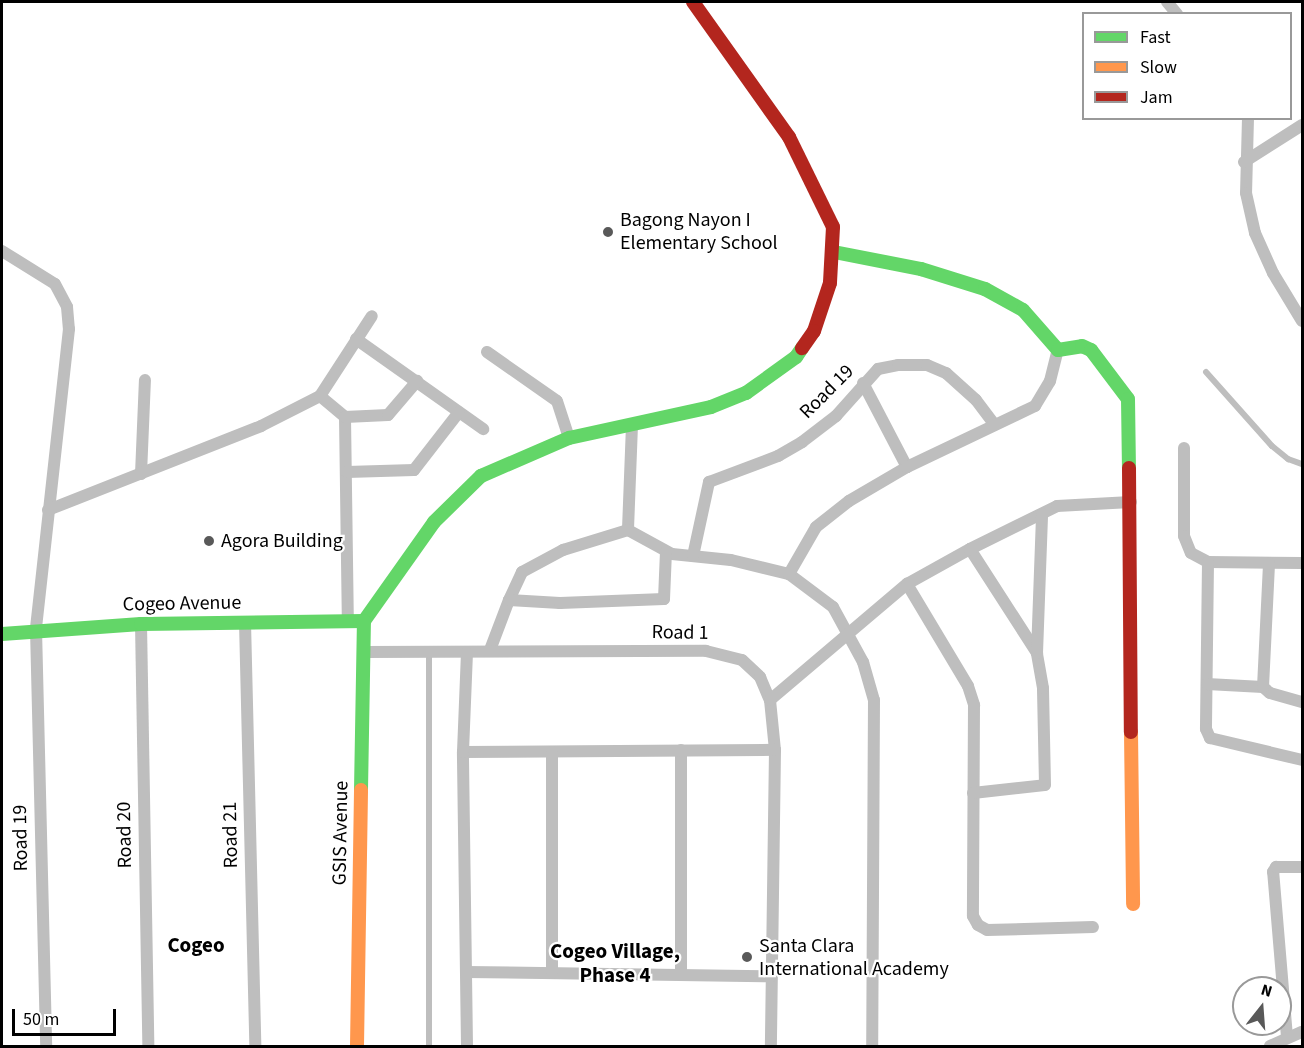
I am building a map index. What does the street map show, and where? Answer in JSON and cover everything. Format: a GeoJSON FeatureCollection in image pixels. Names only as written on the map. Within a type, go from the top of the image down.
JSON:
{"type":"FeatureCollection","features":[{"type":"Feature","properties":{"kind":"street"},"geometry":{"type":"LineString","coordinates":[[364,621],[434,522],[460,493],[505,462],[569,438],[711,407],[746,393],[796,357],[824,308],[834,252],[833,227],[789,137],[693,2]]}},
{"type":"Feature","properties":{"kind":"street"},"geometry":{"type":"LineString","coordinates":[[1248,120],[1244,162],[1246,193],[1255,233],[1300,313]]}},
{"type":"Feature","properties":{"kind":"street"},"geometry":{"type":"LineString","coordinates":[[1244,162],[1302,125]]}},
{"type":"Feature","properties":{"kind":"street","name":"Road 19"},"geometry":{"type":"LineString","coordinates":[[2,251],[55,284],[67,307],[69,329],[36,629],[46,1047]]}},
{"type":"Feature","properties":{"kind":"street"},"geometry":{"type":"LineString","coordinates":[[834,252],[921,269],[985,289],[1023,310],[1058,350]]}},
{"type":"Feature","properties":{"kind":"street"},"geometry":{"type":"LineString","coordinates":[[48,510],[261,426],[320,396],[372,316]]}},
{"type":"Feature","properties":{"kind":"street"},"geometry":{"type":"LineString","coordinates":[[356,339],[483,429]]}},
{"type":"Feature","properties":{"kind":"street"},"geometry":{"type":"LineString","coordinates":[[1058,350],[1072,346],[1091,350],[1128,399],[1131,502],[1133,904]]}},
{"type":"Feature","properties":{"kind":"street"},"geometry":{"type":"LineString","coordinates":[[789,574],[816,527],[849,501],[907,467],[1035,406],[1050,381],[1058,350]]}},
{"type":"Feature","properties":{"kind":"street"},"geometry":{"type":"LineString","coordinates":[[487,352],[557,401],[569,438]]}},
{"type":"Feature","properties":{"kind":"street","name":"Road 19"},"geometry":{"type":"LineString","coordinates":[[693,556],[709,482],[778,456],[802,442],[836,416],[863,383],[878,369],[898,364],[927,365],[946,373],[976,400],[995,425]]}},
{"type":"Feature","properties":{"kind":"street"},"geometry":{"type":"LineString","coordinates":[[141,474],[145,380]]}},
{"type":"Feature","properties":{"kind":"street"},"geometry":{"type":"LineString","coordinates":[[320,396],[345,417],[388,415],[417,381]]}},
{"type":"Feature","properties":{"kind":"street"},"geometry":{"type":"LineString","coordinates":[[863,383],[907,467]]}},
{"type":"Feature","properties":{"kind":"street"},"geometry":{"type":"LineString","coordinates":[[347,472],[416,469],[459,412]]}},
{"type":"Feature","properties":{"kind":"street"},"geometry":{"type":"LineString","coordinates":[[345,417],[348,621]]}},
{"type":"Feature","properties":{"kind":"street"},"geometry":{"type":"LineString","coordinates":[[628,530],[632,425]]}},
{"type":"Feature","properties":{"kind":"street"},"geometry":{"type":"LineString","coordinates":[[1184,448],[1184,536],[1191,553],[1208,562],[1302,563]]}},
{"type":"Feature","properties":{"kind":"street"},"geometry":{"type":"LineString","coordinates":[[770,700],[845,633],[907,584],[970,549],[1057,506],[1131,502]]}},
{"type":"Feature","properties":{"kind":"street"},"geometry":{"type":"LineString","coordinates":[[973,793],[1045,785],[1043,688],[1037,653],[1042,514]]}},
{"type":"Feature","properties":{"kind":"street"},"geometry":{"type":"LineString","coordinates":[[490,650],[522,572],[563,550],[628,530],[666,552],[789,574],[832,607],[863,662],[874,700],[872,1047]]}},
{"type":"Feature","properties":{"kind":"street"},"geometry":{"type":"LineString","coordinates":[[970,549],[1037,653]]}},
{"type":"Feature","properties":{"kind":"street"},"geometry":{"type":"LineString","coordinates":[[509,600],[560,603],[664,599],[666,552]]}},
{"type":"Feature","properties":{"kind":"street"},"geometry":{"type":"LineString","coordinates":[[1208,562],[1206,729],[1210,738],[1302,760]]}},
{"type":"Feature","properties":{"kind":"street"},"geometry":{"type":"LineString","coordinates":[[1263,687],[1269,563]]}},
{"type":"Feature","properties":{"kind":"street"},"geometry":{"type":"LineString","coordinates":[[907,584],[968,686],[974,705],[973,916],[978,925],[987,930],[1093,927]]}},
{"type":"Feature","properties":{"kind":"street","name":"Cogeo Avenue"},"geometry":{"type":"LineString","coordinates":[[2,634],[36,629],[141,624],[364,621]]}},
{"type":"Feature","properties":{"kind":"street","name":"GSIS Avenue"},"geometry":{"type":"LineString","coordinates":[[357,1047],[364,621]]}},
{"type":"Feature","properties":{"kind":"street","name":"Road 21"},"geometry":{"type":"LineString","coordinates":[[245,622],[255,1047]]}},
{"type":"Feature","properties":{"kind":"street","name":"Road 20"},"geometry":{"type":"LineString","coordinates":[[141,624],[148,1047]]}},
{"type":"Feature","properties":{"kind":"street","name":"Road 1"},"geometry":{"type":"LineString","coordinates":[[364,652],[706,651],[742,660],[760,677],[770,700],[775,750],[771,1047]]}},
{"type":"Feature","properties":{"kind":"street"},"geometry":{"type":"LineString","coordinates":[[467,1047],[464,752],[468,653]]}},
{"type":"Feature","properties":{"kind":"street"},"geometry":{"type":"LineString","coordinates":[[1207,684],[1263,687],[1270,693],[1302,702]]}},
{"type":"Feature","properties":{"kind":"street"},"geometry":{"type":"LineString","coordinates":[[681,750],[681,974]]}},
{"type":"Feature","properties":{"kind":"street"},"geometry":{"type":"LineString","coordinates":[[464,752],[775,750]]}},
{"type":"Feature","properties":{"kind":"street"},"geometry":{"type":"LineString","coordinates":[[552,752],[552,973]]}},
{"type":"Feature","properties":{"kind":"street"},"geometry":{"type":"LineString","coordinates":[[1287,1037],[1273,872],[1276,867],[1302,867]]}},
{"type":"Feature","properties":{"kind":"street"},"geometry":{"type":"LineString","coordinates":[[466,972],[771,976]]}},
{"type":"Feature","properties":{"kind":"street"},"geometry":{"type":"LineString","coordinates":[[1270,1047],[1287,1037],[1302,1032]]}},
{"type":"Feature","properties":{"kind":"lane"},"geometry":{"type":"LineString","coordinates":[[1206,372],[1272,446],[1288,459],[1302,464]]}},
{"type":"Feature","properties":{"kind":"lane"},"geometry":{"type":"LineString","coordinates":[[429,652],[429,1047]]}},
{"type":"Feature","properties":{"kind":"traffic: fast"},"geometry":{"type":"LineString","coordinates":[[834,252],[921,269],[985,289],[1023,310],[1058,350],[1082,346],[1091,350],[1128,399],[1129,468]]}},
{"type":"Feature","properties":{"kind":"traffic: fast"},"geometry":{"type":"LineString","coordinates":[[364,621],[434,522],[481,476],[569,438],[711,407],[746,393],[796,357],[802,348]]}},
{"type":"Feature","properties":{"kind":"traffic: fast"},"geometry":{"type":"LineString","coordinates":[[2,634],[141,624],[364,621]]}},
{"type":"Feature","properties":{"kind":"traffic: fast"},"geometry":{"type":"LineString","coordinates":[[361,790],[364,621]]}},
{"type":"Feature","properties":{"kind":"traffic: slow"},"geometry":{"type":"LineString","coordinates":[[1131,732],[1133,904]]}},
{"type":"Feature","properties":{"kind":"traffic: slow"},"geometry":{"type":"LineString","coordinates":[[357,1046],[361,790]]}},
{"type":"Feature","properties":{"kind":"traffic: jam"},"geometry":{"type":"LineString","coordinates":[[693,2],[789,137],[833,227],[830,283],[814,331],[802,348]]}},
{"type":"Feature","properties":{"kind":"traffic: jam"},"geometry":{"type":"LineString","coordinates":[[1129,468],[1131,732]]}},
{"type":"Feature","properties":{"kind":"place","name":"Bagong Nayon I Elementary School"},"geometry":{"type":"Point","coordinates":[608,232]}},
{"type":"Feature","properties":{"kind":"place","name":"Agora Building"},"geometry":{"type":"Point","coordinates":[209,541]}},
{"type":"Feature","properties":{"kind":"place","name":"Santa Clara International Academy"},"geometry":{"type":"Point","coordinates":[747,957]}},
{"type":"Feature","properties":{"kind":"district","name":"Cogeo"},"geometry":{"type":"Point","coordinates":[196,945]}},
{"type":"Feature","properties":{"kind":"district","name":"Cogeo Village, Phase 4"},"geometry":{"type":"Point","coordinates":[615,963]}}]}
